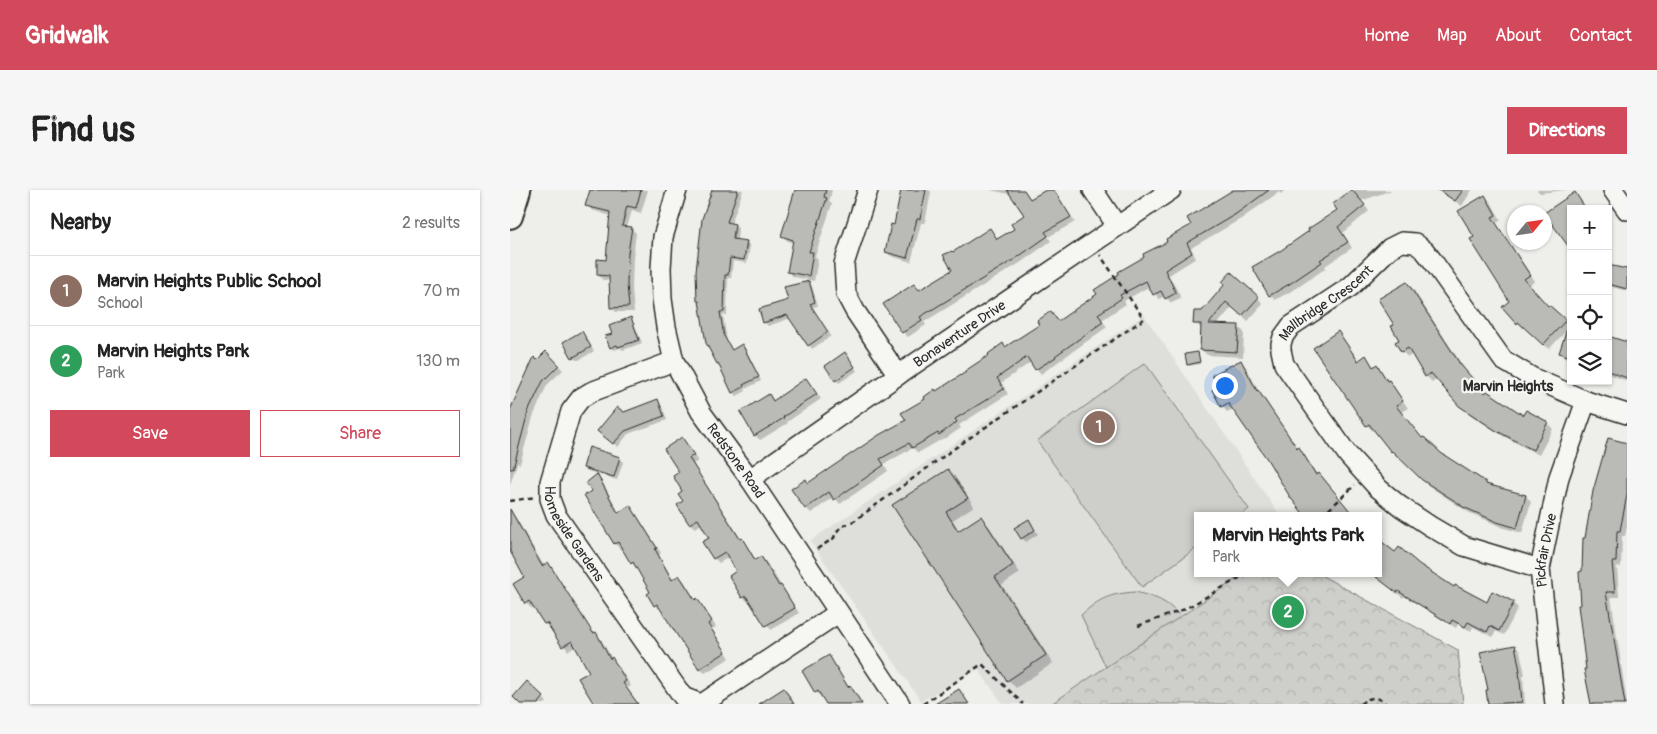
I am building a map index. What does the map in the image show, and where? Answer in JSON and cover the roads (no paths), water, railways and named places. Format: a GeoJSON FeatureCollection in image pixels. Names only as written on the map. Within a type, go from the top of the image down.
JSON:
{"type":"FeatureCollection","features":[{"type":"Feature","properties":{"kind":"main road"},"geometry":{"type":"LineString","coordinates":[[510,216],[518,190]]}},
{"type":"Feature","properties":{"kind":"street","name":"Redstone Road"},"geometry":{"type":"LineString","coordinates":[[676,190],[663,237],[660,268],[666,327],[674,361],[701,412],[750,480],[900,704]]}},
{"type":"Feature","properties":{"kind":"street"},"geometry":{"type":"LineString","coordinates":[[868,190],[844,264],[846,294],[855,311],[898,375]]}},
{"type":"Feature","properties":{"kind":"street"},"geometry":{"type":"LineString","coordinates":[[1093,190],[1117,226]]}},
{"type":"Feature","properties":{"kind":"street","name":"Bonaventure Drive"},"geometry":{"type":"LineString","coordinates":[[750,480],[898,375],[1172,190]]}},
{"type":"Feature","properties":{"kind":"street"},"geometry":{"type":"LineString","coordinates":[[1613,190],[1627,210]]}},
{"type":"Feature","properties":{"kind":"street","name":"Mallbridge Crescent"},"geometry":{"type":"LineString","coordinates":[[1540,569],[1464,546],[1400,506],[1365,475],[1348,455],[1284,364],[1281,350],[1283,337],[1291,326],[1350,286],[1390,248],[1402,242],[1415,244],[1425,251],[1503,360],[1533,378],[1586,400],[1627,414]]}},
{"type":"Feature","properties":{"kind":"street","name":"Homeside Gardens"},"geometry":{"type":"LineString","coordinates":[[674,361],[581,398],[571,411],[550,482],[550,499],[556,515],[683,697],[702,704],[838,613]]}},
{"type":"Feature","properties":{"kind":"street","name":"Pickfair Drive"},"geometry":{"type":"LineString","coordinates":[[1555,704],[1540,569],[1558,477],[1586,400]]}},
{"type":"Feature","properties":{"kind":"place","name":"Marvin Heights Public School"},"geometry":{"type":"Point","coordinates":[1099,427]}},
{"type":"Feature","properties":{"kind":"place","name":"Marvin Heights Park"},"geometry":{"type":"Point","coordinates":[1288,612]}},
{"type":"Feature","properties":{"kind":"district","name":"Marvin Heights"},"geometry":{"type":"Point","coordinates":[1508,386]}}]}
